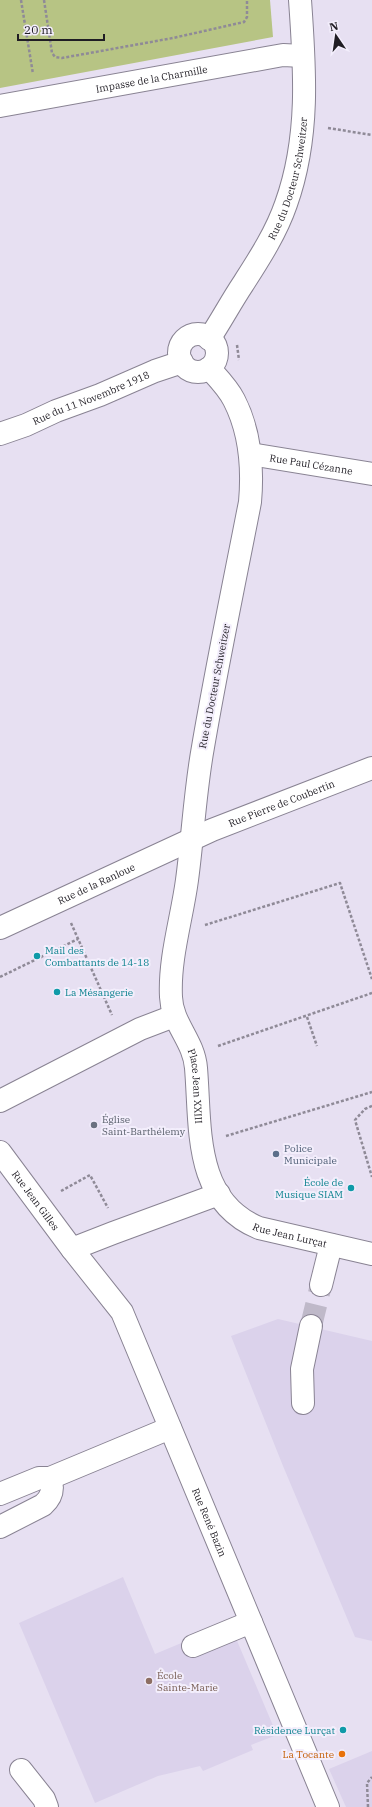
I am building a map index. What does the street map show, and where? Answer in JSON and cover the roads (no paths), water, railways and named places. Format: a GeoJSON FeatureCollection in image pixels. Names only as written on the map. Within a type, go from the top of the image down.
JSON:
{"type":"FeatureCollection","features":[{"type":"Feature","properties":{"kind":"street","name":"Rue du Docteur Schweitzer"},"geometry":{"type":"LineString","coordinates":[[209,339],[266,248],[286,205],[299,157],[303,125],[303,56],[300,0]]}},
{"type":"Feature","properties":{"kind":"street","name":"Impasse de la Charmille"},"geometry":{"type":"LineString","coordinates":[[0,106],[283,55],[303,56]]}},
{"type":"Feature","properties":{"kind":"street"},"geometry":{"type":"LineString","coordinates":[[198,334],[209,339],[214,344],[216,352],[214,363],[209,368],[202,371],[194,371],[187,368],[179,355],[180,347],[187,338],[198,334]]}},
{"type":"Feature","properties":{"kind":"street","name":"Rue du 11 Novembre 1918"},"geometry":{"type":"LineString","coordinates":[[0,434],[100,395],[155,371],[182,362]]}},
{"type":"Feature","properties":{"kind":"street","name":"Rue du Docteur Schweitzer"},"geometry":{"type":"LineString","coordinates":[[174,1016],[171,999],[171,979],[187,880],[203,747],[250,502],[250,454],[243,424],[234,399],[209,368]]}},
{"type":"Feature","properties":{"kind":"street","name":"Rue Paul Cézanne"},"geometry":{"type":"LineString","coordinates":[[250,454],[372,474]]}},
{"type":"Feature","properties":{"kind":"street","name":"Rue Pierre de Coubertin"},"geometry":{"type":"LineString","coordinates":[[192,839],[372,768]]}},
{"type":"Feature","properties":{"kind":"street","name":"Rue de la Ranloue"},"geometry":{"type":"LineString","coordinates":[[0,928],[192,839]]}},
{"type":"Feature","properties":{"kind":"street"},"geometry":{"type":"LineString","coordinates":[[0,1101],[140,1029],[174,1016]]}},
{"type":"Feature","properties":{"kind":"street","name":"Place Jean XXIII"},"geometry":{"type":"LineString","coordinates":[[174,1016],[194,1052],[202,1152],[210,1178],[219,1194]]}},
{"type":"Feature","properties":{"kind":"street","name":"Rue Jean Gilles"},"geometry":{"type":"LineString","coordinates":[[0,1152],[72,1249]]}},
{"type":"Feature","properties":{"kind":"street"},"geometry":{"type":"LineString","coordinates":[[72,1249],[219,1194]]}},
{"type":"Feature","properties":{"kind":"street","name":"Rue Jean Lurçat"},"geometry":{"type":"LineString","coordinates":[[219,1194],[232,1211],[259,1228],[372,1254]]}},
{"type":"Feature","properties":{"kind":"street"},"geometry":{"type":"LineString","coordinates":[[321,1285],[332,1245]]}},
{"type":"Feature","properties":{"kind":"street","name":"Rue René Bazin"},"geometry":{"type":"LineString","coordinates":[[72,1249],[122,1312],[328,1807]]}},
{"type":"Feature","properties":{"kind":"street"},"geometry":{"type":"LineString","coordinates":[[303,1403],[302,1369],[311,1326]]}},
{"type":"Feature","properties":{"kind":"street"},"geometry":{"type":"LineString","coordinates":[[0,1494],[39,1478],[50,1478],[170,1428]]}},
{"type":"Feature","properties":{"kind":"street"},"geometry":{"type":"LineString","coordinates":[[0,1527],[43,1505],[48,1500],[53,1486],[50,1478]]}},
{"type":"Feature","properties":{"kind":"street"},"geometry":{"type":"LineString","coordinates":[[194,1646],[251,1622]]}},
{"type":"Feature","properties":{"kind":"street"},"geometry":{"type":"LineString","coordinates":[[21,1770],[44,1799],[47,1807]]}},
{"type":"Feature","properties":{"kind":"tunnel"},"geometry":{"type":"LineString","coordinates":[[311,1326],[321,1285]]}},
{"type":"Feature","properties":{"kind":"place","name":"Mail des Combattants de 14-18"},"geometry":{"type":"Point","coordinates":[37,956]}},
{"type":"Feature","properties":{"kind":"place","name":"La Mésangerie"},"geometry":{"type":"Point","coordinates":[57,992]}},
{"type":"Feature","properties":{"kind":"place","name":"Église Saint-Barthélemy"},"geometry":{"type":"Point","coordinates":[94,1125]}},
{"type":"Feature","properties":{"kind":"place","name":"Police Municipale"},"geometry":{"type":"Point","coordinates":[276,1154]}},
{"type":"Feature","properties":{"kind":"place","name":"École de Musique SIAM"},"geometry":{"type":"Point","coordinates":[351,1188]}},
{"type":"Feature","properties":{"kind":"place","name":"École Sainte-Marie"},"geometry":{"type":"Point","coordinates":[149,1681]}},
{"type":"Feature","properties":{"kind":"place","name":"Résidence Lurçat"},"geometry":{"type":"Point","coordinates":[343,1730]}},
{"type":"Feature","properties":{"kind":"place","name":"La Tocante"},"geometry":{"type":"Point","coordinates":[342,1754]}}]}
